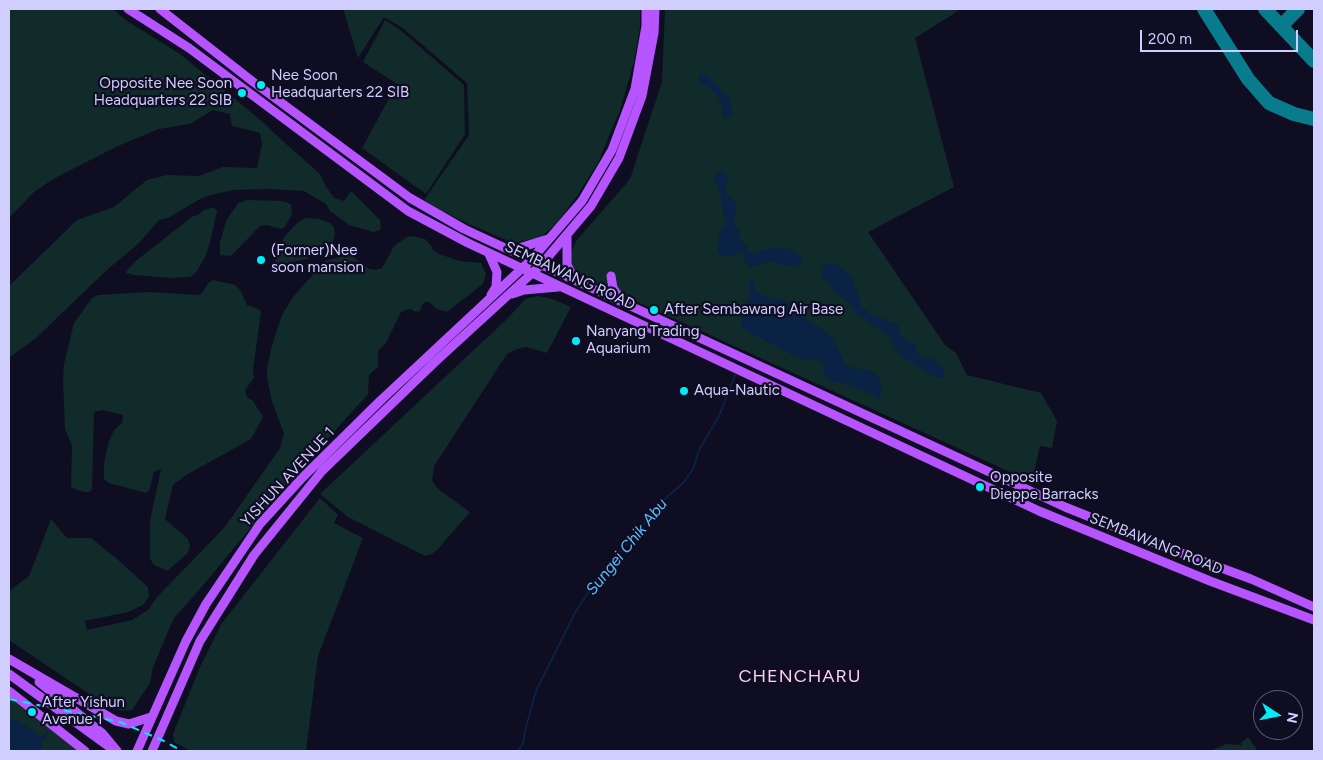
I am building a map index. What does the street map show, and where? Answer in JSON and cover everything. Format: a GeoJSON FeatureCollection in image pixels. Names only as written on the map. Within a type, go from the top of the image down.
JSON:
{"type":"FeatureCollection","features":[{"type":"Feature","properties":{"kind":"main road","name":"SEMBAWANG ROAD"},"geometry":{"type":"LineString","coordinates":[[128,9],[189,48],[408,211],[489,254],[562,286],[1040,511],[1203,578],[1314,620]]}},
{"type":"Feature","properties":{"kind":"main road","name":"SEMBAWANG ROAD"},"geometry":{"type":"LineString","coordinates":[[160,9],[252,81],[410,198],[464,229],[1065,507],[1251,579],[1314,607]]}},
{"type":"Feature","properties":{"kind":"main road","name":"YISHUN AVENUE 1"},"geometry":{"type":"LineString","coordinates":[[137,751],[186,641],[206,604],[260,524],[344,436],[531,260],[582,201],[612,150],[635,89],[646,26],[646,9]]}},
{"type":"Feature","properties":{"kind":"main road","name":"YISHUN AVENUE 1"},"geometry":{"type":"LineString","coordinates":[[152,751],[200,641],[254,555],[322,471],[435,362],[533,273],[567,238],[592,206],[619,158],[642,96],[654,33],[655,9]]}},
{"type":"Feature","properties":{"kind":"main road"},"geometry":{"type":"LineString","coordinates":[[504,248],[524,246],[550,238]]}},
{"type":"Feature","properties":{"kind":"main road"},"geometry":{"type":"LineString","coordinates":[[567,238],[567,265],[576,280]]}},
{"type":"Feature","properties":{"kind":"main road"},"geometry":{"type":"LineString","coordinates":[[485,303],[496,287],[498,279],[498,272],[489,254]]}},
{"type":"Feature","properties":{"kind":"main road"},"geometry":{"type":"LineString","coordinates":[[611,276],[613,288],[623,301]]}},
{"type":"Feature","properties":{"kind":"main road"},"geometry":{"type":"LineString","coordinates":[[507,296],[524,290],[562,286]]}},
{"type":"Feature","properties":{"kind":"main road"},"geometry":{"type":"LineString","coordinates":[[9,659],[116,721],[129,724],[151,717]]}},
{"type":"Feature","properties":{"kind":"main road"},"geometry":{"type":"LineString","coordinates":[[9,659],[99,730],[116,751]]}},
{"type":"Feature","properties":{"kind":"main road"},"geometry":{"type":"LineString","coordinates":[[9,674],[116,751]]}},
{"type":"Feature","properties":{"kind":"main road"},"geometry":{"type":"LineString","coordinates":[[9,691],[85,751]]}},
{"type":"Feature","properties":{"kind":"main road"},"geometry":{"type":"LineString","coordinates":[[158,737],[158,751]]}},
{"type":"Feature","properties":{"kind":"green space"},"geometry":{"type":"Polygon","coordinates":[[[9,9],[113,9],[127,21],[180,54],[264,123],[320,174],[334,198],[344,201],[351,191],[380,220],[380,230],[373,232],[349,225],[330,211],[326,204],[304,191],[234,190],[210,195],[168,218],[159,220],[139,243],[108,269],[36,338],[9,358],[9,286],[77,220],[114,207],[147,180],[167,175],[199,176],[223,167],[257,168],[262,144],[260,133],[232,126],[230,114],[213,110],[190,124],[159,129],[118,146],[55,178],[34,192],[9,218],[9,9]]]}},
{"type":"Feature","properties":{"kind":"green space"},"geometry":{"type":"Polygon","coordinates":[[[343,9],[640,9],[640,28],[634,62],[620,110],[598,163],[556,224],[541,237],[513,243],[469,224],[424,200],[469,135],[467,83],[404,29],[384,17],[358,58],[343,9]]]}},
{"type":"Feature","properties":{"kind":"green space"},"geometry":{"type":"Polygon","coordinates":[[[665,9],[959,9],[915,38],[954,187],[868,232],[945,345],[956,353],[967,375],[1041,393],[1057,421],[1052,448],[1040,446],[1032,482],[587,279],[576,272],[571,263],[571,252],[576,241],[630,179],[662,82],[665,9]]]}},
{"type":"Feature","properties":{"kind":"green space"},"geometry":{"type":"Polygon","coordinates":[[[385,20],[399,29],[464,85],[465,134],[426,194],[362,148],[397,84],[363,62],[385,20]]]}},
{"type":"Feature","properties":{"kind":"green space"},"geometry":{"type":"Polygon","coordinates":[[[247,200],[283,201],[291,204],[292,214],[285,227],[281,229],[267,225],[260,226],[232,255],[220,255],[220,243],[226,221],[238,203],[247,200]]]}},
{"type":"Feature","properties":{"kind":"green space"},"geometry":{"type":"Polygon","coordinates":[[[215,208],[217,212],[210,242],[206,255],[197,271],[191,277],[171,278],[126,273],[137,260],[193,216],[215,208]]]}},
{"type":"Feature","properties":{"kind":"green space"},"geometry":{"type":"Polygon","coordinates":[[[306,218],[319,219],[330,223],[334,227],[335,235],[333,242],[307,259],[293,262],[286,273],[276,272],[274,267],[284,237],[297,223],[306,218]]]}},
{"type":"Feature","properties":{"kind":"green space"},"geometry":{"type":"Polygon","coordinates":[[[414,236],[425,239],[433,250],[439,254],[460,261],[481,263],[486,274],[483,284],[447,312],[437,309],[429,302],[425,302],[422,305],[420,311],[416,312],[410,309],[402,311],[386,343],[378,351],[378,367],[369,375],[368,394],[288,483],[174,618],[153,667],[150,683],[132,710],[121,711],[107,706],[9,640],[9,591],[29,576],[51,519],[67,538],[91,538],[148,587],[149,596],[143,605],[128,612],[85,621],[87,630],[132,620],[148,610],[157,597],[224,528],[280,448],[284,433],[272,402],[267,369],[272,345],[282,315],[293,297],[325,261],[346,255],[354,257],[369,269],[375,270],[382,268],[394,246],[407,237],[414,236]]]}},
{"type":"Feature","properties":{"kind":"green space"},"geometry":{"type":"Polygon","coordinates":[[[213,280],[235,285],[240,290],[247,305],[259,309],[261,312],[253,370],[254,378],[245,390],[247,397],[253,401],[263,417],[251,439],[186,475],[173,485],[165,519],[188,539],[190,546],[188,553],[167,571],[154,565],[150,559],[150,521],[161,469],[154,472],[149,491],[146,493],[109,483],[104,479],[104,464],[108,444],[114,430],[122,423],[123,415],[102,410],[94,412],[92,490],[85,492],[74,489],[71,486],[72,446],[65,429],[64,364],[74,323],[92,298],[98,295],[150,292],[198,295],[213,280]]]}},
{"type":"Feature","properties":{"kind":"green space"},"geometry":{"type":"Polygon","coordinates":[[[538,296],[552,299],[571,307],[547,353],[526,347],[507,354],[434,466],[432,481],[438,489],[470,512],[438,549],[432,554],[425,556],[348,517],[320,494],[508,318],[525,299],[538,296]]]}},
{"type":"Feature","properties":{"kind":"green space"},"geometry":{"type":"Polygon","coordinates":[[[320,498],[338,515],[334,523],[363,538],[318,656],[306,751],[191,751],[174,742],[173,734],[200,667],[222,623],[320,498]]]}},
{"type":"Feature","properties":{"kind":"green space"},"geometry":{"type":"Polygon","coordinates":[[[9,695],[84,751],[36,751],[42,747],[48,731],[41,738],[18,721],[9,719],[9,695]]]}},
{"type":"Feature","properties":{"kind":"green space"},"geometry":{"type":"Polygon","coordinates":[[[1248,737],[1258,751],[1210,751],[1226,744],[1242,745],[1241,743],[1248,737]]]}},
{"type":"Feature","properties":{"kind":"water"},"geometry":{"type":"Polygon","coordinates":[[[700,73],[709,76],[729,97],[732,110],[730,118],[723,118],[718,97],[710,88],[699,82],[700,73]]]}},
{"type":"Feature","properties":{"kind":"water"},"geometry":{"type":"Polygon","coordinates":[[[719,172],[726,174],[728,179],[725,187],[728,196],[737,207],[734,224],[739,230],[740,240],[743,241],[749,251],[754,254],[758,251],[784,247],[800,255],[802,258],[799,264],[787,267],[773,261],[749,267],[745,262],[744,253],[741,251],[730,257],[718,252],[719,236],[721,230],[725,228],[726,221],[723,216],[724,209],[721,207],[721,195],[714,176],[719,172]]]}},
{"type":"Feature","properties":{"kind":"water"},"geometry":{"type":"Polygon","coordinates":[[[835,263],[852,276],[861,306],[871,315],[898,324],[900,334],[916,345],[917,353],[923,358],[932,359],[939,364],[945,372],[942,379],[929,374],[903,358],[898,353],[890,336],[860,317],[849,302],[837,295],[830,284],[822,278],[822,271],[825,265],[835,263]]]}},
{"type":"Feature","properties":{"kind":"water"},"geometry":{"type":"Polygon","coordinates":[[[750,279],[755,279],[754,289],[759,293],[769,298],[792,302],[808,321],[822,329],[832,338],[846,365],[858,369],[866,369],[876,374],[881,381],[882,392],[879,399],[864,390],[828,380],[823,372],[823,363],[817,360],[801,359],[741,328],[741,313],[750,298],[750,279]]]}},
{"type":"Feature","properties":{"kind":"water"},"geometry":{"type":"Polygon","coordinates":[[[9,719],[18,721],[41,737],[48,731],[42,747],[36,751],[9,751],[9,719]]]}},
{"type":"Feature","properties":{"kind":"waterway","name":"Sungei Chik Abu"},"geometry":{"type":"LineString","coordinates":[[518,751],[523,743],[536,691],[576,611],[600,575],[656,507],[684,482],[693,469],[699,450],[719,416],[735,375]]}},
{"type":"Feature","properties":{"kind":"taxiway"},"geometry":{"type":"LineString","coordinates":[[1204,9],[1248,79],[1269,103],[1294,114],[1314,119]]}},
{"type":"Feature","properties":{"kind":"taxiway"},"geometry":{"type":"LineString","coordinates":[[1265,9],[1314,61]]}},
{"type":"Feature","properties":{"kind":"taxiway"},"geometry":{"type":"LineString","coordinates":[[1281,26],[1298,9]]}},
{"type":"Feature","properties":{"kind":"railway"},"geometry":{"type":"LineString","coordinates":[[9,699],[120,722],[182,751]]}},
{"type":"Feature","properties":{"kind":"place","name":"Nee Soon Headquarters 22 SIB"},"geometry":{"type":"Point","coordinates":[261,85]}},
{"type":"Feature","properties":{"kind":"place","name":"Opposite Nee Soon Headquarters 22 SIB"},"geometry":{"type":"Point","coordinates":[242,93]}},
{"type":"Feature","properties":{"kind":"place","name":"(Former)Nee soon mansion"},"geometry":{"type":"Point","coordinates":[261,260]}},
{"type":"Feature","properties":{"kind":"place","name":"After Sembawang Air Base"},"geometry":{"type":"Point","coordinates":[654,310]}},
{"type":"Feature","properties":{"kind":"place","name":"Nanyang Trading Aquarium"},"geometry":{"type":"Point","coordinates":[576,341]}},
{"type":"Feature","properties":{"kind":"place","name":"Aqua-Nautic"},"geometry":{"type":"Point","coordinates":[684,391]}},
{"type":"Feature","properties":{"kind":"place","name":"Opposite Dieppe Barracks"},"geometry":{"type":"Point","coordinates":[980,487]}},
{"type":"Feature","properties":{"kind":"place","name":"After Yishun Avenue 1"},"geometry":{"type":"Point","coordinates":[32,712]}},
{"type":"Feature","properties":{"kind":"district","name":"CHENCHARU"},"geometry":{"type":"Point","coordinates":[800,677]}}]}
